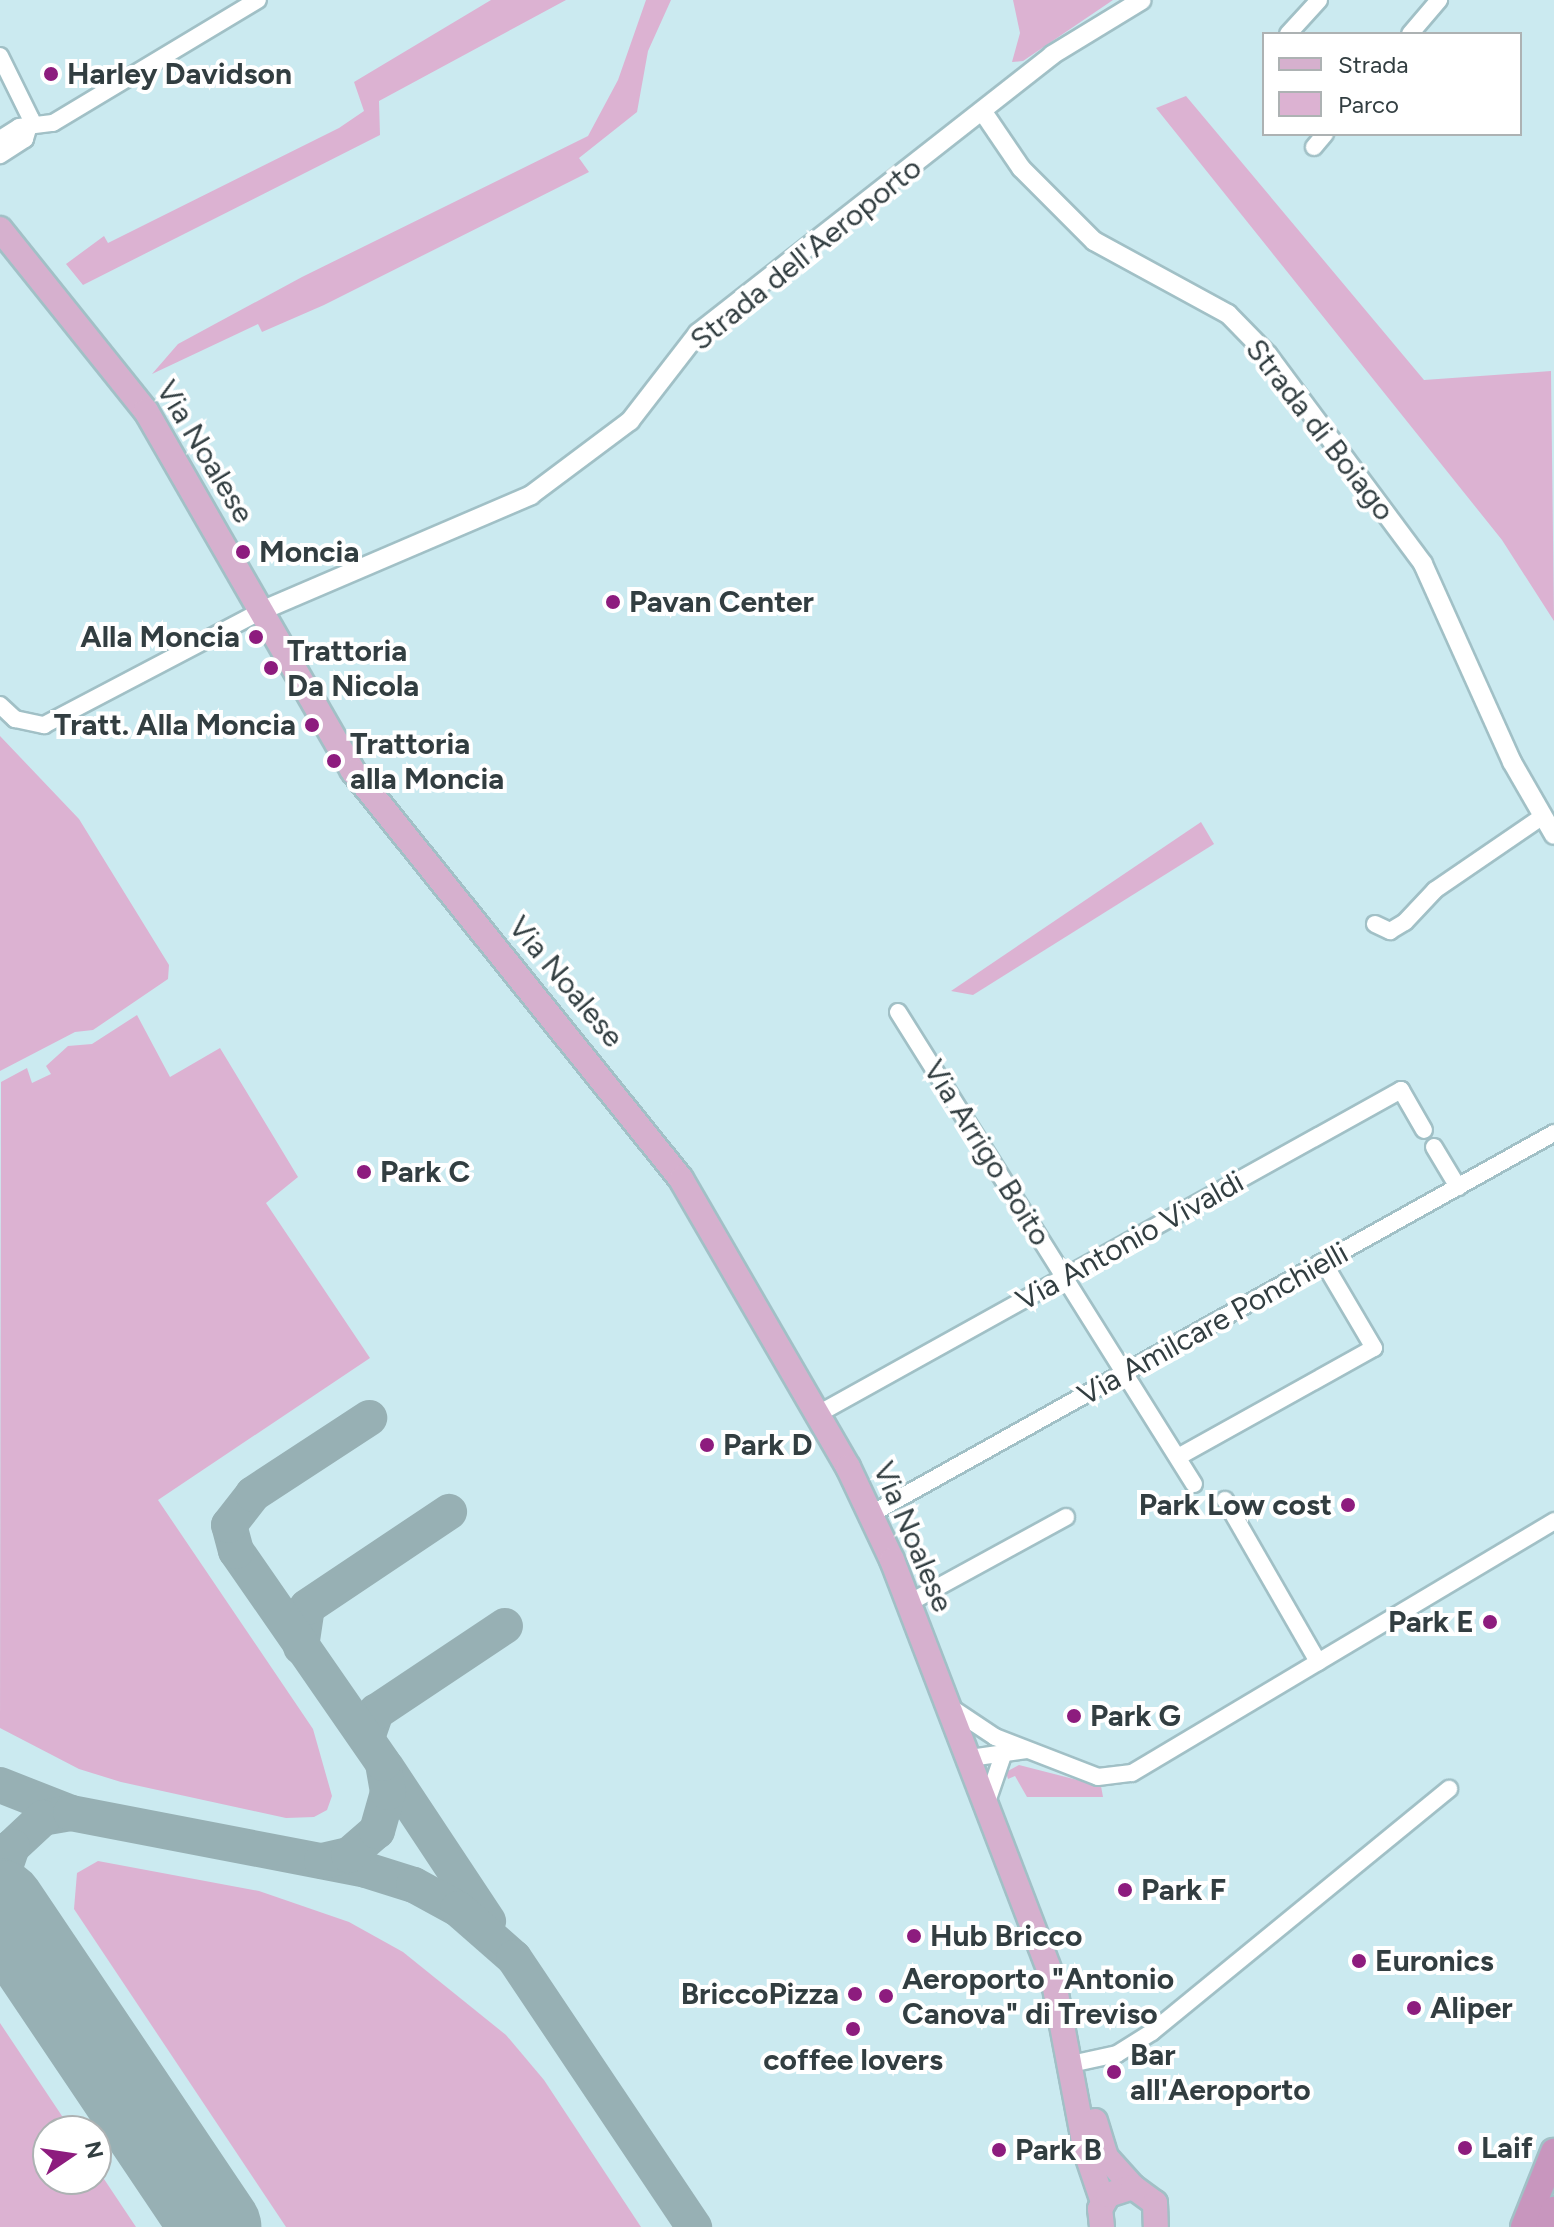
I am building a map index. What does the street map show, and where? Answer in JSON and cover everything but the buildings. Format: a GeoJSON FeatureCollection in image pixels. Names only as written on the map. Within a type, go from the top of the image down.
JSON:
{"type":"FeatureCollection","features":[{"type":"Feature","properties":{"kind":"highway"},"geometry":{"type":"LineString","coordinates":[[1524,2227],[1554,2152]]}},
{"type":"Feature","properties":{"kind":"highway"},"geometry":{"type":"LineString","coordinates":[[1549,2227],[1554,2210]]}},
{"type":"Feature","properties":{"kind":"main road","name":"Via Noalese"},"geometry":{"type":"LineString","coordinates":[[2,229],[146,411],[353,771],[664,1153],[818,1414],[871,1514],[997,1826],[1022,1859],[1062,1961],[1078,2063],[1086,2152],[1103,2202]]}},
{"type":"Feature","properties":{"kind":"main road","name":"Via Noalese"},"geometry":{"type":"LineString","coordinates":[[1078,2063],[1103,2152],[1133,2187],[1155,2203],[1156,2227]]}},
{"type":"Feature","properties":{"kind":"main road"},"geometry":{"type":"LineString","coordinates":[[1102,2227],[1103,2202],[1116,2190],[1133,2187]]}},
{"type":"Feature","properties":{"kind":"street"},"geometry":{"type":"LineString","coordinates":[[1,151],[30,125],[53,123],[258,0]]}},
{"type":"Feature","properties":{"kind":"street","name":"Strada dell'Aeroporto"},"geometry":{"type":"LineString","coordinates":[[261,611],[531,495],[630,421],[698,333],[1052,55],[1140,0]]}},
{"type":"Feature","properties":{"kind":"street"},"geometry":{"type":"LineString","coordinates":[[1290,32],[1319,0]]}},
{"type":"Feature","properties":{"kind":"street"},"geometry":{"type":"LineString","coordinates":[[1412,32],[1439,0]]}},
{"type":"Feature","properties":{"kind":"street"},"geometry":{"type":"LineString","coordinates":[[0,56],[27,103],[30,125]]}},
{"type":"Feature","properties":{"kind":"street","name":"Strada di Boiago"},"geometry":{"type":"LineString","coordinates":[[983,112],[1021,168],[1094,241],[1228,314],[1268,355],[1423,564],[1512,762],[1554,835]]}},
{"type":"Feature","properties":{"kind":"street"},"geometry":{"type":"LineString","coordinates":[[0,705],[15,719],[44,725],[261,611]]}},
{"type":"Feature","properties":{"kind":"street"},"geometry":{"type":"LineString","coordinates":[[1375,924],[1390,931],[1405,922],[1435,890],[1543,816]]}},
{"type":"Feature","properties":{"kind":"street","name":"Via Arrigo Boito"},"geometry":{"type":"LineString","coordinates":[[898,1012],[1194,1484]]}},
{"type":"Feature","properties":{"kind":"street","name":"Via Antonio Vivaldi"},"geometry":{"type":"LineString","coordinates":[[818,1414],[1401,1090],[1424,1130]]}},
{"type":"Feature","properties":{"kind":"street","name":"Via Amilcare Ponchielli"},"geometry":{"type":"LineString","coordinates":[[871,1514],[1554,1133]]}},
{"type":"Feature","properties":{"kind":"street"},"geometry":{"type":"LineString","coordinates":[[1434,1147],[1458,1187]]}},
{"type":"Feature","properties":{"kind":"street"},"geometry":{"type":"LineString","coordinates":[[1178,1457],[1374,1348],[1324,1263]]}},
{"type":"Feature","properties":{"kind":"street"},"geometry":{"type":"LineString","coordinates":[[1225,1500],[1318,1662]]}},
{"type":"Feature","properties":{"kind":"street"},"geometry":{"type":"LineString","coordinates":[[909,1603],[1066,1517]]}},
{"type":"Feature","properties":{"kind":"street"},"geometry":{"type":"LineString","coordinates":[[970,1758],[986,1743],[1026,1750],[1098,1777],[1132,1773],[1554,1521]]}},
{"type":"Feature","properties":{"kind":"street"},"geometry":{"type":"LineString","coordinates":[[949,1706],[1004,1748]]}},
{"type":"Feature","properties":{"kind":"street"},"geometry":{"type":"LineString","coordinates":[[987,1802],[1004,1748]]}},
{"type":"Feature","properties":{"kind":"street"},"geometry":{"type":"LineString","coordinates":[[1078,2063],[1117,2054],[1192,2002],[1449,1789]]}},
{"type":"Feature","properties":{"kind":"green space"},"geometry":{"type":"Polygon","coordinates":[[[491,0],[566,0],[379,101],[380,135],[83,285],[66,264],[104,236],[108,243],[339,128],[364,111],[354,82],[491,0]]]}},
{"type":"Feature","properties":{"kind":"green space"},"geometry":{"type":"Polygon","coordinates":[[[646,0],[671,0],[648,51],[637,112],[579,158],[589,172],[324,305],[262,332],[258,324],[152,374],[178,344],[302,277],[588,136],[618,80],[646,0]]]}},
{"type":"Feature","properties":{"kind":"green space"},"geometry":{"type":"Polygon","coordinates":[[[1013,0],[1113,0],[1023,61],[1012,62],[1020,33],[1013,0]]]}},
{"type":"Feature","properties":{"kind":"green space"},"geometry":{"type":"Polygon","coordinates":[[[1186,96],[1424,380],[1551,371],[1554,621],[1502,540],[1156,108],[1186,96]]]}},
{"type":"Feature","properties":{"kind":"green space"},"geometry":{"type":"Polygon","coordinates":[[[0,736],[79,819],[169,965],[168,979],[93,1030],[75,1032],[0,1071],[0,736]]]}},
{"type":"Feature","properties":{"kind":"green space"},"geometry":{"type":"Polygon","coordinates":[[[1201,822],[1214,844],[973,995],[951,991],[1201,822]]]}},
{"type":"Feature","properties":{"kind":"green space"},"geometry":{"type":"Polygon","coordinates":[[[137,1015],[170,1077],[220,1048],[298,1177],[266,1203],[370,1358],[158,1500],[313,1729],[332,1796],[327,1810],[314,1817],[286,1818],[121,1782],[79,1769],[0,1728],[1,1082],[27,1068],[32,1083],[51,1074],[46,1066],[68,1046],[92,1044],[137,1015]]]}},
{"type":"Feature","properties":{"kind":"green space"},"geometry":{"type":"Polygon","coordinates":[[[1019,1765],[1101,1786],[1103,1797],[1027,1797],[1015,1776],[1008,1779],[1006,1772],[1019,1765]]]}},
{"type":"Feature","properties":{"kind":"green space"},"geometry":{"type":"Polygon","coordinates":[[[98,1861],[259,1891],[349,1922],[403,1952],[506,2035],[544,2080],[641,2227],[286,2227],[74,1909],[77,1873],[98,1861]]]}},
{"type":"Feature","properties":{"kind":"green space"},"geometry":{"type":"Polygon","coordinates":[[[0,2023],[61,2115],[32,2115],[32,2195],[112,2195],[112,2191],[136,2227],[0,2227],[0,2023]]]}},
{"type":"Feature","properties":{"kind":"taxiway"},"geometry":{"type":"LineString","coordinates":[[322,1861],[349,1855],[377,1831],[388,1792],[383,1763],[236,1551],[229,1525],[253,1494],[369,1418]]}},
{"type":"Feature","properties":{"kind":"taxiway"},"geometry":{"type":"LineString","coordinates":[[301,1647],[307,1607],[449,1512]]}},
{"type":"Feature","properties":{"kind":"taxiway"},"geometry":{"type":"LineString","coordinates":[[367,1738],[376,1712],[505,1626]]}},
{"type":"Feature","properties":{"kind":"taxiway"},"geometry":{"type":"LineString","coordinates":[[386,1767],[488,1921]]}},
{"type":"Feature","properties":{"kind":"taxiway"},"geometry":{"type":"LineString","coordinates":[[0,1785],[71,1813],[43,1818],[12,1847],[2,1876],[13,1925]]}},
{"type":"Feature","properties":{"kind":"taxiway"},"geometry":{"type":"LineString","coordinates":[[71,1813],[366,1870],[414,1885],[458,1909],[514,1958],[694,2227]]}},
{"type":"Feature","properties":{"kind":"runway"},"geometry":{"type":"LineString","coordinates":[[0,1905],[216,2227]]}},
{"type":"Feature","properties":{"kind":"place","name":"Harley Davidson"},"geometry":{"type":"Point","coordinates":[51,74]}},
{"type":"Feature","properties":{"kind":"place","name":"Moncia"},"geometry":{"type":"Point","coordinates":[243,552]}},
{"type":"Feature","properties":{"kind":"place","name":"Pavan Center"},"geometry":{"type":"Point","coordinates":[613,602]}},
{"type":"Feature","properties":{"kind":"place","name":"Alla Moncia"},"geometry":{"type":"Point","coordinates":[256,637]}},
{"type":"Feature","properties":{"kind":"place","name":"Trattoria Da Nicola"},"geometry":{"type":"Point","coordinates":[271,668]}},
{"type":"Feature","properties":{"kind":"place","name":"Tratt. Alla Moncia"},"geometry":{"type":"Point","coordinates":[312,725]}},
{"type":"Feature","properties":{"kind":"place","name":"Trattoria alla Moncia"},"geometry":{"type":"Point","coordinates":[334,761]}},
{"type":"Feature","properties":{"kind":"place","name":"Park C"},"geometry":{"type":"Point","coordinates":[364,1172]}},
{"type":"Feature","properties":{"kind":"place","name":"Park D"},"geometry":{"type":"Point","coordinates":[707,1445]}},
{"type":"Feature","properties":{"kind":"place","name":"Park Low cost"},"geometry":{"type":"Point","coordinates":[1348,1505]}},
{"type":"Feature","properties":{"kind":"place","name":"Park E"},"geometry":{"type":"Point","coordinates":[1490,1622]}},
{"type":"Feature","properties":{"kind":"place","name":"Park G"},"geometry":{"type":"Point","coordinates":[1074,1716]}},
{"type":"Feature","properties":{"kind":"place","name":"Park F"},"geometry":{"type":"Point","coordinates":[1125,1890]}},
{"type":"Feature","properties":{"kind":"place","name":"Hub Bricco"},"geometry":{"type":"Point","coordinates":[914,1936]}},
{"type":"Feature","properties":{"kind":"place","name":"Euronics"},"geometry":{"type":"Point","coordinates":[1359,1961]}},
{"type":"Feature","properties":{"kind":"place","name":"BriccoPizza"},"geometry":{"type":"Point","coordinates":[855,1994]}},
{"type":"Feature","properties":{"kind":"place","name":"Aeroporto \"Antonio Canova\" di Treviso"},"geometry":{"type":"Point","coordinates":[886,1996]}},
{"type":"Feature","properties":{"kind":"place","name":"Aliper"},"geometry":{"type":"Point","coordinates":[1414,2008]}},
{"type":"Feature","properties":{"kind":"place","name":"coffee lovers"},"geometry":{"type":"Point","coordinates":[853,2029]}},
{"type":"Feature","properties":{"kind":"place","name":"Bar all'Aeroporto"},"geometry":{"type":"Point","coordinates":[1114,2072]}},
{"type":"Feature","properties":{"kind":"place","name":"Laif"},"geometry":{"type":"Point","coordinates":[1465,2148]}},
{"type":"Feature","properties":{"kind":"place","name":"Park B"},"geometry":{"type":"Point","coordinates":[999,2150]}}]}
